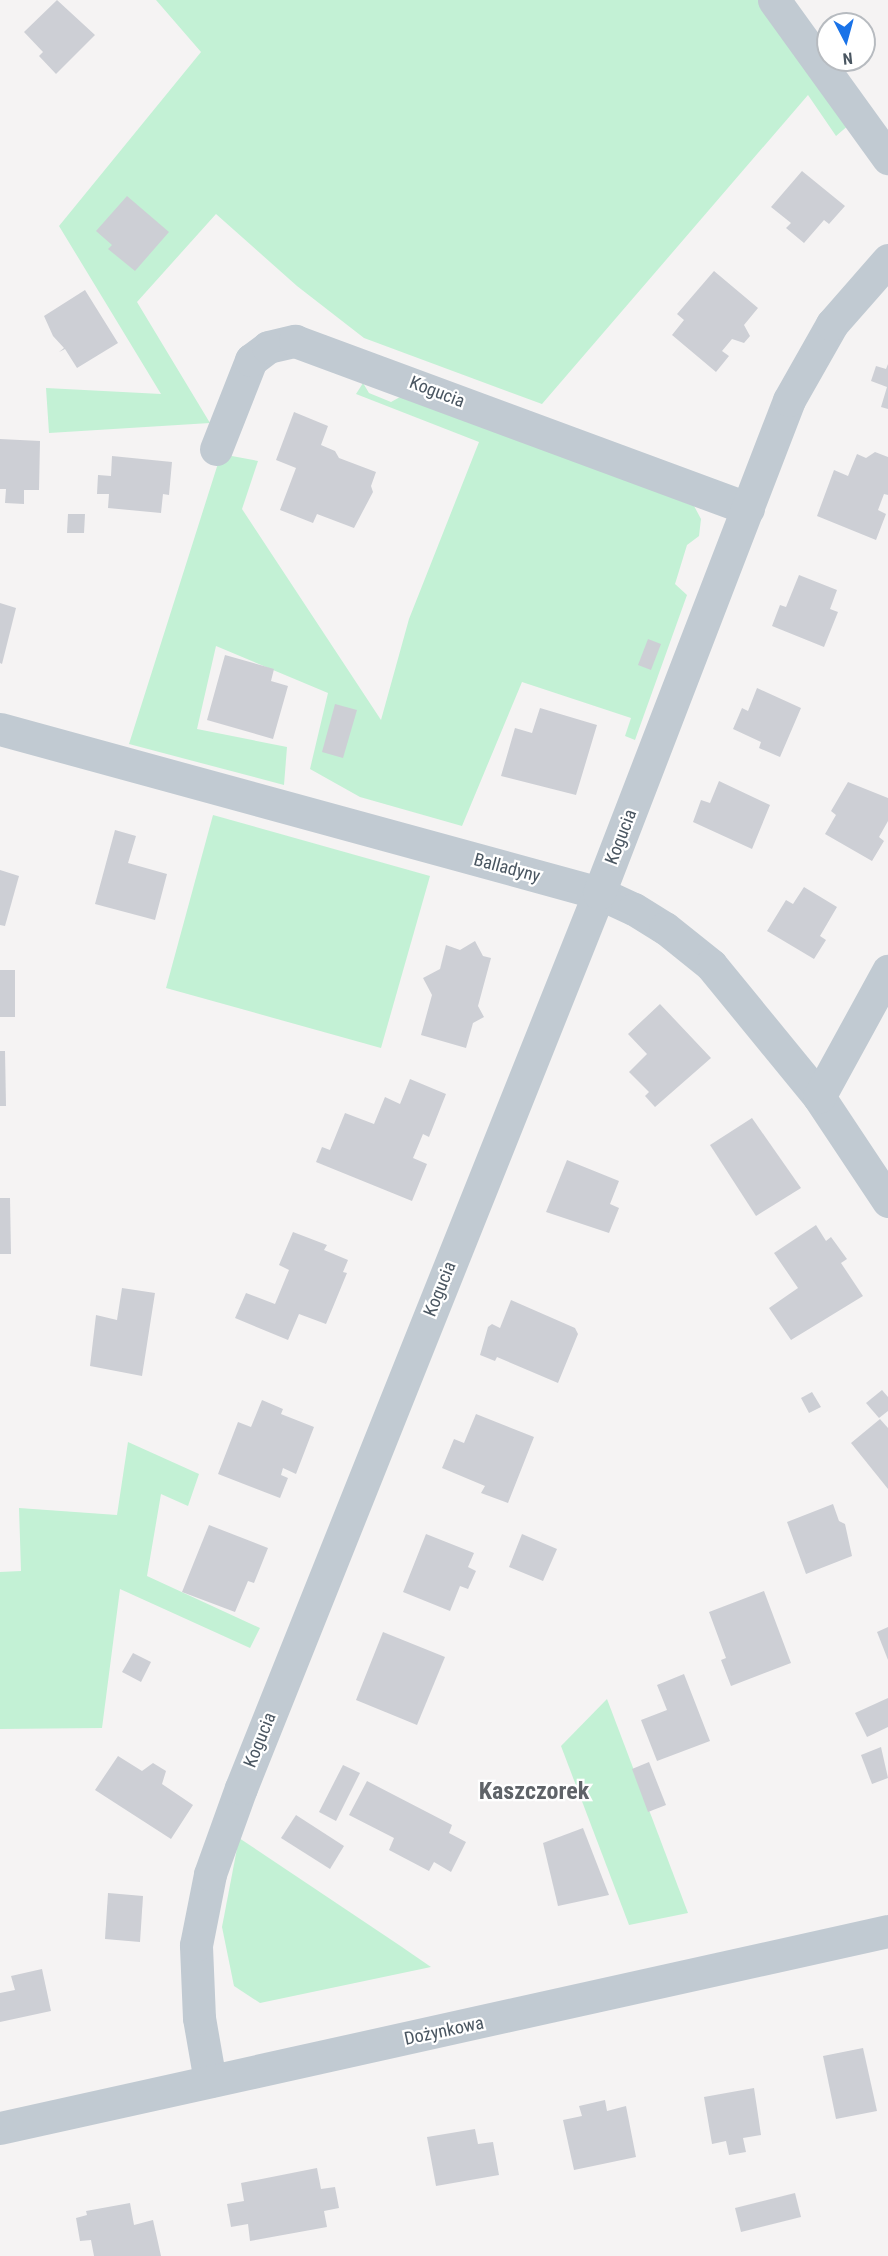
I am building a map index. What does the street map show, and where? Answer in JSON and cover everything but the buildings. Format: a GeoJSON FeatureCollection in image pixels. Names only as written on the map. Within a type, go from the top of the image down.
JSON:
{"type":"FeatureCollection","features":[{"type":"Feature","properties":{"kind":"street"},"geometry":{"type":"LineString","coordinates":[[774,0],[888,158]]}},
{"type":"Feature","properties":{"kind":"street","name":"Kogucia"},"geometry":{"type":"LineString","coordinates":[[210,2081],[199,2018],[196,1960],[214,1863],[599,893],[789,400],[809,360],[832,324],[888,260]]}},
{"type":"Feature","properties":{"kind":"street","name":"Kogucia"},"geometry":{"type":"LineString","coordinates":[[216,449],[251,360],[268,346],[295,340],[748,509]]}},
{"type":"Feature","properties":{"kind":"street","name":"Balladyny"},"geometry":{"type":"LineString","coordinates":[[0,729],[599,893],[665,928],[711,965],[819,1097],[888,1202]]}},
{"type":"Feature","properties":{"kind":"street"},"geometry":{"type":"LineString","coordinates":[[819,1097],[888,971]]}},
{"type":"Feature","properties":{"kind":"street","name":"Dożynkowa"},"geometry":{"type":"LineString","coordinates":[[0,2128],[888,1931]]}},
{"type":"Feature","properties":{"kind":"green space"},"geometry":{"type":"Polygon","coordinates":[[[156,0],[760,0],[850,124],[836,136],[808,95],[542,404],[364,338],[297,286],[216,214],[137,302],[210,423],[49,433],[46,388],[161,394],[59,226],[201,52],[156,0]]]}},
{"type":"Feature","properties":{"kind":"green space"},"geometry":{"type":"Polygon","coordinates":[[[363,383],[369,393],[391,402],[400,397],[693,504],[701,519],[699,536],[687,545],[675,584],[687,595],[635,740],[625,736],[631,718],[522,682],[462,826],[360,797],[310,769],[328,693],[216,646],[197,729],[287,747],[284,785],[129,744],[221,454],[258,461],[242,509],[381,720],[409,619],[479,442],[356,394],[363,383]]]}},
{"type":"Feature","properties":{"kind":"green space"},"geometry":{"type":"Polygon","coordinates":[[[213,815],[430,876],[381,1048],[166,988],[213,815]]]}},
{"type":"Feature","properties":{"kind":"green space"},"geometry":{"type":"Polygon","coordinates":[[[128,1442],[199,1474],[188,1506],[161,1494],[147,1576],[260,1628],[250,1648],[120,1589],[102,1728],[0,1729],[0,1572],[21,1571],[19,1508],[117,1515],[128,1442]]]}},
{"type":"Feature","properties":{"kind":"green space"},"geometry":{"type":"Polygon","coordinates":[[[607,1699],[688,1913],[629,1925],[561,1746],[607,1699]]]}},
{"type":"Feature","properties":{"kind":"green space"},"geometry":{"type":"Polygon","coordinates":[[[239,1838],[431,1967],[260,2003],[234,1986],[222,1927],[239,1838]]]}},
{"type":"Feature","properties":{"kind":"district","name":"Kaszczorek"},"geometry":{"type":"Point","coordinates":[534,1792]}}]}
